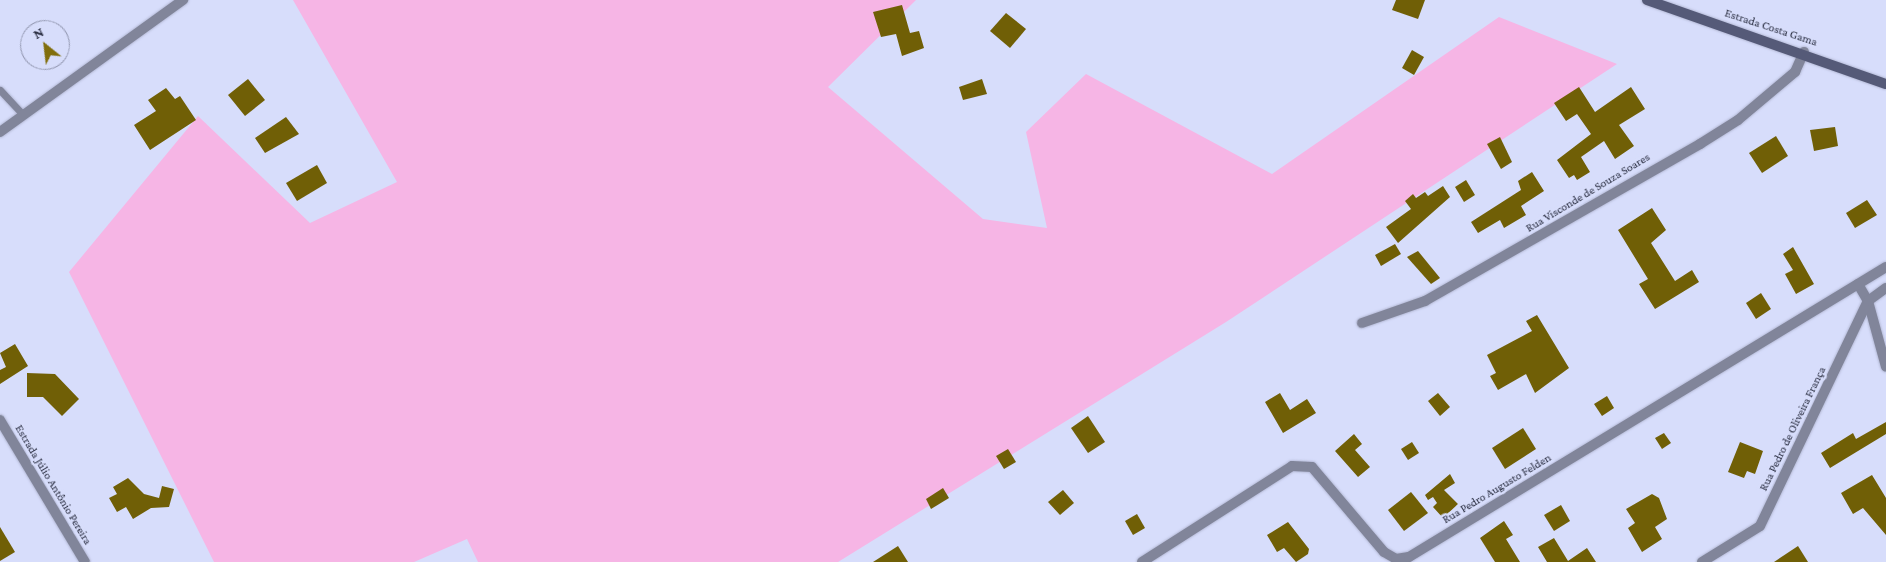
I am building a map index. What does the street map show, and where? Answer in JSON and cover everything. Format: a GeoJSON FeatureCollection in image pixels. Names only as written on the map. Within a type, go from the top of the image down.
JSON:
{"type":"FeatureCollection","features":[{"type":"Feature","properties":{"kind":"main road","name":"Estrada Costa Gama"},"geometry":{"type":"LineString","coordinates":[[1647,0],[1804,52],[1886,84]]}},
{"type":"Feature","properties":{"kind":"street"},"geometry":{"type":"LineString","coordinates":[[0,132],[183,0]]}},
{"type":"Feature","properties":{"kind":"street","name":"Rua Visconde de Souza Soares"},"geometry":{"type":"LineString","coordinates":[[1362,323],[1425,301],[1700,144],[1738,120],[1795,72],[1804,52]]}},
{"type":"Feature","properties":{"kind":"street","name":"Rua Pedro Augusto Felden"},"geometry":{"type":"LineString","coordinates":[[1142,562],[1292,466],[1312,467],[1384,552],[1396,558],[1410,557],[1886,267]]}},
{"type":"Feature","properties":{"kind":"street"},"geometry":{"type":"LineString","coordinates":[[1858,284],[1868,301],[1886,367]]}},
{"type":"Feature","properties":{"kind":"street","name":"Rua Pedro de Oliveira França"},"geometry":{"type":"LineString","coordinates":[[1702,562],[1760,526],[1868,301],[1886,288]]}},
{"type":"Feature","properties":{"kind":"street","name":"Estrada Júlio Antônio Pereira"},"geometry":{"type":"LineString","coordinates":[[0,420],[85,562]]}},
{"type":"Feature","properties":{"kind":"lane"},"geometry":{"type":"LineString","coordinates":[[0,90],[23,115]]}},
{"type":"Feature","properties":{"kind":"shaded area"},"geometry":{"type":"Polygon","coordinates":[[[293,0],[916,0],[828,87],[983,219],[1047,228],[1026,132],[1086,74],[1272,174],[1499,17],[1617,64],[1226,322],[838,562],[478,562],[467,539],[414,562],[214,562],[69,272],[198,116],[310,223],[397,182],[293,0]]]}},
{"type":"Feature","properties":{"kind":"building"},"geometry":{"type":"Polygon","coordinates":[[[1396,0],[1425,0],[1418,19],[1392,10],[1396,0]]]}},
{"type":"Feature","properties":{"kind":"building"},"geometry":{"type":"Polygon","coordinates":[[[902,5],[910,33],[919,31],[924,48],[902,56],[896,34],[881,37],[873,12],[902,5]]]}},
{"type":"Feature","properties":{"kind":"building"},"geometry":{"type":"Polygon","coordinates":[[[1006,13],[1026,29],[1010,48],[990,31],[1006,13]]]}},
{"type":"Feature","properties":{"kind":"building"},"geometry":{"type":"Polygon","coordinates":[[[1412,50],[1424,57],[1414,75],[1402,68],[1412,50]]]}},
{"type":"Feature","properties":{"kind":"building"},"geometry":{"type":"Polygon","coordinates":[[[248,79],[265,100],[245,116],[228,95],[248,79]]]}},
{"type":"Feature","properties":{"kind":"building"},"geometry":{"type":"Polygon","coordinates":[[[982,79],[987,94],[963,100],[959,87],[982,79]]]}},
{"type":"Feature","properties":{"kind":"building"},"geometry":{"type":"Polygon","coordinates":[[[1579,87],[1595,112],[1631,87],[1645,109],[1619,125],[1634,146],[1615,159],[1604,141],[1581,157],[1590,172],[1577,180],[1574,175],[1569,178],[1557,160],[1591,134],[1577,114],[1566,121],[1554,103],[1579,87]]]}},
{"type":"Feature","properties":{"kind":"building"},"geometry":{"type":"Polygon","coordinates":[[[166,88],[175,99],[180,96],[196,120],[150,150],[134,125],[156,111],[148,100],[166,88]]]}},
{"type":"Feature","properties":{"kind":"building"},"geometry":{"type":"Polygon","coordinates":[[[286,117],[299,134],[265,153],[255,138],[286,117]]]}},
{"type":"Feature","properties":{"kind":"building"},"geometry":{"type":"Polygon","coordinates":[[[1835,127],[1838,146],[1814,151],[1810,130],[1835,127]]]}},
{"type":"Feature","properties":{"kind":"building"},"geometry":{"type":"Polygon","coordinates":[[[1776,136],[1788,156],[1762,173],[1749,153],[1776,136]]]}},
{"type":"Feature","properties":{"kind":"building"},"geometry":{"type":"Polygon","coordinates":[[[1500,137],[1512,162],[1501,169],[1487,144],[1500,137]]]}},
{"type":"Feature","properties":{"kind":"building"},"geometry":{"type":"Polygon","coordinates":[[[317,165],[327,183],[297,201],[286,183],[317,165]]]}},
{"type":"Feature","properties":{"kind":"building"},"geometry":{"type":"Polygon","coordinates":[[[1532,172],[1544,191],[1521,206],[1526,215],[1504,228],[1500,220],[1478,233],[1471,222],[1521,190],[1518,181],[1532,172]]]}},
{"type":"Feature","properties":{"kind":"building"},"geometry":{"type":"Polygon","coordinates":[[[1466,180],[1475,195],[1464,202],[1455,187],[1466,180]]]}},
{"type":"Feature","properties":{"kind":"building"},"geometry":{"type":"Polygon","coordinates":[[[1443,186],[1450,197],[1398,243],[1386,227],[1411,209],[1405,201],[1413,194],[1416,198],[1425,192],[1428,196],[1443,186]]]}},
{"type":"Feature","properties":{"kind":"building"},"geometry":{"type":"Polygon","coordinates":[[[1867,200],[1877,215],[1855,228],[1846,213],[1867,200]]]}},
{"type":"Feature","properties":{"kind":"building"},"geometry":{"type":"Polygon","coordinates":[[[1652,208],[1666,230],[1651,243],[1675,281],[1692,270],[1699,282],[1655,309],[1639,284],[1648,279],[1618,230],[1652,208]]]}},
{"type":"Feature","properties":{"kind":"building"},"geometry":{"type":"Polygon","coordinates":[[[1395,244],[1401,254],[1381,266],[1375,255],[1395,244]]]}},
{"type":"Feature","properties":{"kind":"building"},"geometry":{"type":"Polygon","coordinates":[[[1793,247],[1814,284],[1796,294],[1785,274],[1793,270],[1783,254],[1793,247]]]}},
{"type":"Feature","properties":{"kind":"building"},"geometry":{"type":"Polygon","coordinates":[[[1418,251],[1440,278],[1431,284],[1407,257],[1418,251]]]}},
{"type":"Feature","properties":{"kind":"building"},"geometry":{"type":"Polygon","coordinates":[[[1761,293],[1771,309],[1756,319],[1746,303],[1761,293]]]}},
{"type":"Feature","properties":{"kind":"building"},"geometry":{"type":"Polygon","coordinates":[[[1537,315],[1569,368],[1535,393],[1526,374],[1498,390],[1490,376],[1496,373],[1487,355],[1532,331],[1526,321],[1537,315]]]}},
{"type":"Feature","properties":{"kind":"building"},"geometry":{"type":"Polygon","coordinates":[[[15,344],[28,366],[0,384],[0,370],[6,367],[0,353],[15,344]]]}},
{"type":"Feature","properties":{"kind":"building"},"geometry":{"type":"Polygon","coordinates":[[[27,373],[55,374],[79,399],[62,416],[43,397],[27,397],[27,373]]]}},
{"type":"Feature","properties":{"kind":"building"},"geometry":{"type":"Polygon","coordinates":[[[1280,393],[1290,410],[1307,399],[1316,413],[1283,433],[1265,402],[1280,393]]]}},
{"type":"Feature","properties":{"kind":"building"},"geometry":{"type":"Polygon","coordinates":[[[1438,393],[1450,407],[1440,416],[1428,401],[1438,393]]]}},
{"type":"Feature","properties":{"kind":"building"},"geometry":{"type":"Polygon","coordinates":[[[1607,396],[1614,408],[1602,416],[1594,404],[1607,396]]]}},
{"type":"Feature","properties":{"kind":"building"},"geometry":{"type":"Polygon","coordinates":[[[1088,416],[1105,442],[1088,453],[1071,428],[1088,416]]]}},
{"type":"Feature","properties":{"kind":"building"},"geometry":{"type":"Polygon","coordinates":[[[1886,422],[1886,434],[1830,468],[1821,453],[1853,433],[1856,439],[1886,422]]]}},
{"type":"Feature","properties":{"kind":"building"},"geometry":{"type":"Polygon","coordinates":[[[1523,428],[1536,449],[1505,469],[1492,448],[1523,428]]]}},
{"type":"Feature","properties":{"kind":"building"},"geometry":{"type":"Polygon","coordinates":[[[1664,433],[1671,443],[1662,449],[1655,438],[1664,433]]]}},
{"type":"Feature","properties":{"kind":"building"},"geometry":{"type":"Polygon","coordinates":[[[1354,434],[1362,444],[1355,450],[1370,467],[1358,477],[1335,451],[1354,434]]]}},
{"type":"Feature","properties":{"kind":"building"},"geometry":{"type":"Polygon","coordinates":[[[1412,442],[1419,453],[1408,460],[1401,449],[1412,442]]]}},
{"type":"Feature","properties":{"kind":"building"},"geometry":{"type":"Polygon","coordinates":[[[1740,442],[1763,451],[1755,474],[1747,471],[1744,478],[1728,472],[1740,442]]]}},
{"type":"Feature","properties":{"kind":"building"},"geometry":{"type":"Polygon","coordinates":[[[1008,449],[1016,462],[1004,469],[996,456],[1008,449]]]}},
{"type":"Feature","properties":{"kind":"building"},"geometry":{"type":"Polygon","coordinates":[[[1450,474],[1455,483],[1444,490],[1458,504],[1443,518],[1433,507],[1437,503],[1433,497],[1428,500],[1425,495],[1450,474]]]}},
{"type":"Feature","properties":{"kind":"building"},"geometry":{"type":"Polygon","coordinates":[[[1872,475],[1886,498],[1886,535],[1863,508],[1853,514],[1841,493],[1872,475]]]}},
{"type":"Feature","properties":{"kind":"building"},"geometry":{"type":"Polygon","coordinates":[[[128,478],[144,494],[159,498],[162,486],[174,489],[169,507],[151,508],[133,519],[126,507],[117,512],[109,498],[117,494],[113,487],[128,478]]]}},
{"type":"Feature","properties":{"kind":"building"},"geometry":{"type":"Polygon","coordinates":[[[943,488],[949,498],[931,509],[926,499],[943,488]]]}},
{"type":"Feature","properties":{"kind":"building"},"geometry":{"type":"Polygon","coordinates":[[[1063,490],[1074,503],[1060,515],[1048,502],[1063,490]]]}},
{"type":"Feature","properties":{"kind":"building"},"geometry":{"type":"Polygon","coordinates":[[[1411,492],[1428,513],[1404,531],[1388,510],[1411,492]]]}},
{"type":"Feature","properties":{"kind":"building"},"geometry":{"type":"Polygon","coordinates":[[[1652,494],[1659,498],[1667,519],[1655,527],[1662,539],[1642,552],[1628,528],[1635,523],[1626,509],[1652,494]]]}},
{"type":"Feature","properties":{"kind":"building"},"geometry":{"type":"Polygon","coordinates":[[[1561,505],[1570,521],[1554,531],[1544,515],[1561,505]]]}},
{"type":"Feature","properties":{"kind":"building"},"geometry":{"type":"Polygon","coordinates":[[[1137,514],[1145,528],[1133,535],[1125,521],[1137,514]]]}},
{"type":"Feature","properties":{"kind":"building"},"geometry":{"type":"Polygon","coordinates":[[[1504,521],[1513,535],[1506,539],[1520,562],[1495,562],[1480,538],[1504,521]]]}},
{"type":"Feature","properties":{"kind":"building"},"geometry":{"type":"Polygon","coordinates":[[[1288,522],[1309,549],[1308,554],[1296,562],[1284,548],[1277,552],[1267,535],[1288,522]]]}},
{"type":"Feature","properties":{"kind":"building"},"geometry":{"type":"Polygon","coordinates":[[[0,527],[15,552],[0,561],[0,527]]]}},
{"type":"Feature","properties":{"kind":"building"},"geometry":{"type":"Polygon","coordinates":[[[1554,538],[1568,561],[1587,548],[1596,562],[1547,562],[1538,547],[1554,538]]]}},
{"type":"Feature","properties":{"kind":"building"},"geometry":{"type":"Polygon","coordinates":[[[898,546],[908,562],[873,562],[898,546]]]}},
{"type":"Feature","properties":{"kind":"building"},"geometry":{"type":"Polygon","coordinates":[[[1798,546],[1808,562],[1774,562],[1798,546]]]}}]}
